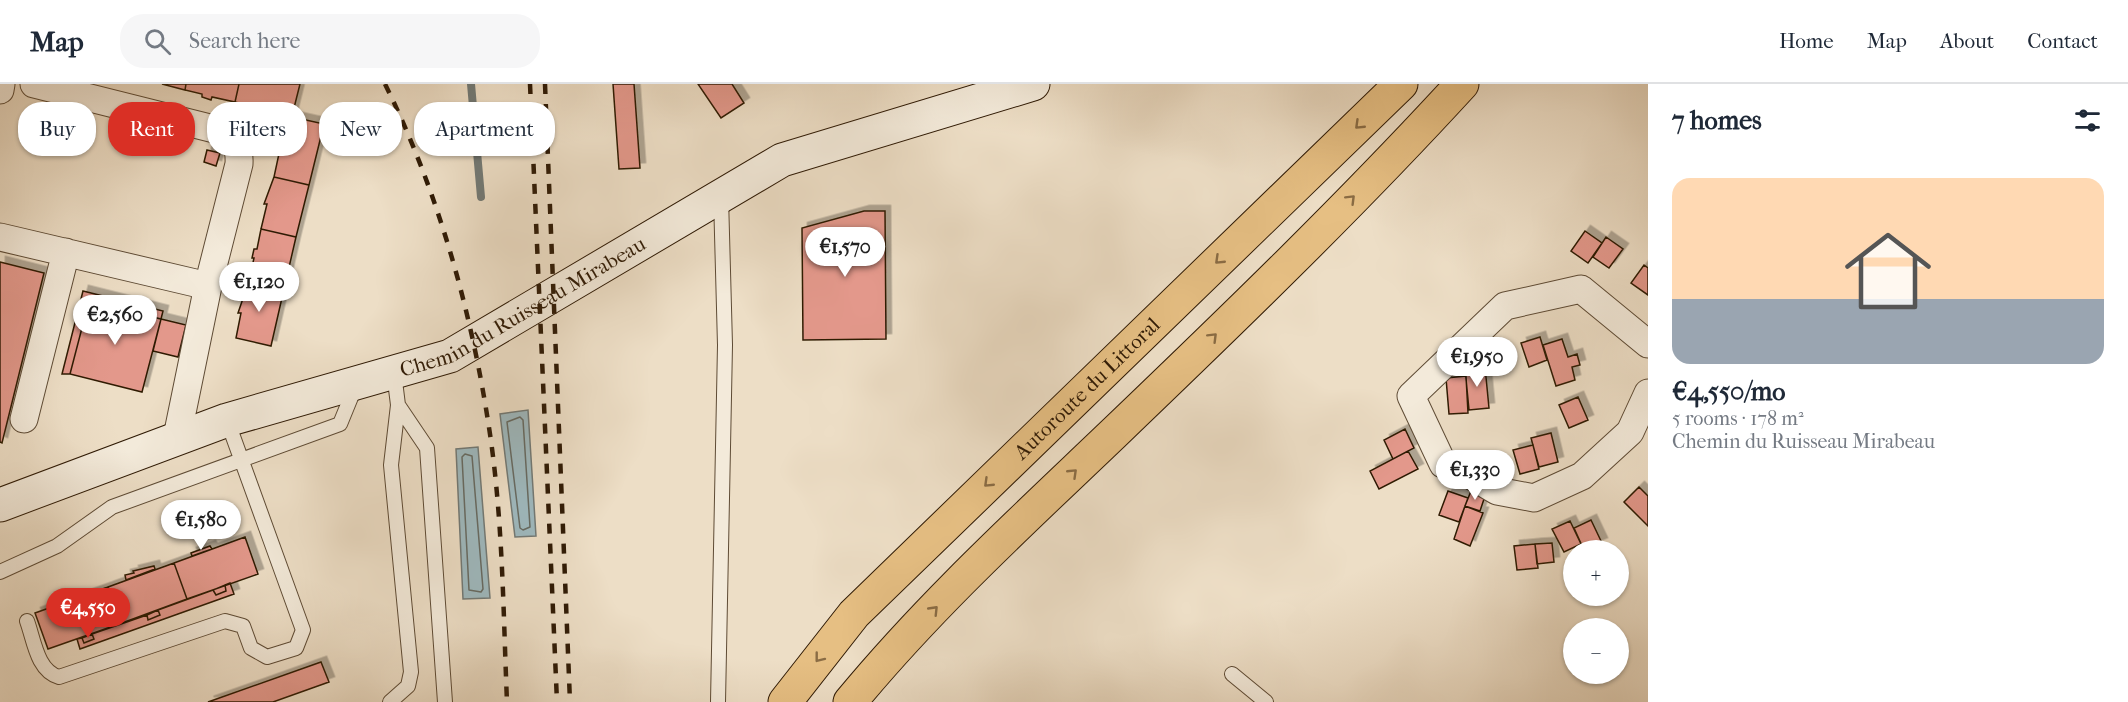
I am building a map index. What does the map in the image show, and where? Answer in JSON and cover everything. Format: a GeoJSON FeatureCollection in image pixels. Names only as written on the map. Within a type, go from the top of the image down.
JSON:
{"type":"FeatureCollection","features":[{"type":"Feature","properties":{"kind":"highway","name":"Autoroute du Littoral"},"geometry":{"type":"LineString","coordinates":[[785,702],[854,615],[1401,84]]}},
{"type":"Feature","properties":{"kind":"highway"},"geometry":{"type":"LineString","coordinates":[[850,702],[893,651],[997,545],[1210,341],[1462,84]]}},
{"type":"Feature","properties":{"kind":"street"},"geometry":{"type":"LineString","coordinates":[[0,90],[1,84]]}},
{"type":"Feature","properties":{"kind":"street"},"geometry":{"type":"LineString","coordinates":[[34,84],[218,130],[235,140],[240,151],[239,164],[208,286],[177,437]]}},
{"type":"Feature","properties":{"kind":"street","name":"Chemin du Ruisseau Mirabeau"},"geometry":{"type":"LineString","coordinates":[[0,505],[227,420],[450,356],[782,160],[1026,85]]}},
{"type":"Feature","properties":{"kind":"street"},"geometry":{"type":"LineString","coordinates":[[0,237],[208,286]]}},
{"type":"Feature","properties":{"kind":"street"},"geometry":{"type":"LineString","coordinates":[[24,419],[66,252]]}},
{"type":"Feature","properties":{"kind":"street"},"geometry":{"type":"LineString","coordinates":[[1648,344],[1581,289],[1505,306],[1411,396],[1443,464],[1453,465],[1497,491],[1534,498],[1582,476],[1630,432],[1648,393]]}},
{"type":"Feature","properties":{"kind":"lane"},"geometry":{"type":"LineString","coordinates":[[718,702],[724,345],[721,195]]}},
{"type":"Feature","properties":{"kind":"lane"},"geometry":{"type":"LineString","coordinates":[[390,702],[408,686],[411,672],[391,465],[398,405],[394,373]]}},
{"type":"Feature","properties":{"kind":"lane"},"geometry":{"type":"LineString","coordinates":[[0,572],[57,546],[112,507],[340,424],[356,384]]}},
{"type":"Feature","properties":{"kind":"lane"},"geometry":{"type":"LineString","coordinates":[[398,405],[427,448],[445,702]]}},
{"type":"Feature","properties":{"kind":"lane"},"geometry":{"type":"LineString","coordinates":[[27,621],[43,667],[49,675],[58,677],[225,621],[243,626],[251,648],[267,657],[296,648],[303,630],[227,420]]}},
{"type":"Feature","properties":{"kind":"lane"},"geometry":{"type":"LineString","coordinates":[[1232,674],[1266,702]]}},
{"type":"Feature","properties":{"kind":"water"},"geometry":{"type":"Polygon","coordinates":[[[528,410],[536,536],[515,537],[500,414],[528,410]]]}},
{"type":"Feature","properties":{"kind":"water"},"geometry":{"type":"Polygon","coordinates":[[[478,447],[490,598],[463,599],[456,449],[478,447]]]}},
{"type":"Feature","properties":{"kind":"building"},"geometry":{"type":"Polygon","coordinates":[[[162,84],[186,84],[185,90],[162,84]]]}},
{"type":"Feature","properties":{"kind":"building"},"geometry":{"type":"Polygon","coordinates":[[[186,84],[239,84],[235,102],[212,97],[211,100],[202,97],[202,94],[185,90],[186,84]]]}},
{"type":"Feature","properties":{"kind":"building"},"geometry":{"type":"Polygon","coordinates":[[[239,84],[300,84],[296,102],[235,102],[239,84]]]}},
{"type":"Feature","properties":{"kind":"building"},"geometry":{"type":"Polygon","coordinates":[[[613,84],[634,84],[640,168],[619,169],[613,84]]]}},
{"type":"Feature","properties":{"kind":"building"},"geometry":{"type":"Polygon","coordinates":[[[698,84],[732,84],[744,103],[721,118],[698,84]]]}},
{"type":"Feature","properties":{"kind":"building"},"geometry":{"type":"Polygon","coordinates":[[[307,120],[319,123],[319,144],[309,185],[274,177],[278,156],[307,156],[307,120]]]}},
{"type":"Feature","properties":{"kind":"building"},"geometry":{"type":"Polygon","coordinates":[[[207,150],[207,156],[219,156],[216,166],[204,162],[207,150]]]}},
{"type":"Feature","properties":{"kind":"building"},"geometry":{"type":"Polygon","coordinates":[[[274,177],[309,185],[296,237],[261,229],[267,204],[264,204],[274,177]]]}},
{"type":"Feature","properties":{"kind":"building"},"geometry":{"type":"Polygon","coordinates":[[[864,211],[885,211],[886,339],[803,340],[802,228],[864,211]]]}},
{"type":"Feature","properties":{"kind":"building"},"geometry":{"type":"Polygon","coordinates":[[[261,229],[296,237],[284,289],[249,281],[254,249],[257,249],[261,229]]]}},
{"type":"Feature","properties":{"kind":"building"},"geometry":{"type":"Polygon","coordinates":[[[1585,231],[1602,243],[1588,263],[1571,251],[1585,231]]]}},
{"type":"Feature","properties":{"kind":"building"},"geometry":{"type":"Polygon","coordinates":[[[1606,237],[1623,249],[1609,268],[1593,257],[1606,237]]]}},
{"type":"Feature","properties":{"kind":"building"},"geometry":{"type":"Polygon","coordinates":[[[0,262],[44,273],[2,443],[0,442],[0,262]]]}},
{"type":"Feature","properties":{"kind":"building"},"geometry":{"type":"Polygon","coordinates":[[[1644,265],[1648,268],[1648,295],[1631,283],[1644,265]]]}},
{"type":"Feature","properties":{"kind":"building"},"geometry":{"type":"Polygon","coordinates":[[[249,281],[284,289],[271,346],[236,338],[241,313],[238,313],[249,281]]]}},
{"type":"Feature","properties":{"kind":"building"},"geometry":{"type":"Polygon","coordinates":[[[83,291],[163,311],[161,319],[89,301],[70,374],[62,374],[83,291]]]}},
{"type":"Feature","properties":{"kind":"building"},"geometry":{"type":"Polygon","coordinates":[[[89,301],[161,319],[142,392],[70,374],[89,301]]]}},
{"type":"Feature","properties":{"kind":"building"},"geometry":{"type":"Polygon","coordinates":[[[161,319],[186,325],[178,357],[153,351],[161,319]]]}},
{"type":"Feature","properties":{"kind":"building"},"geometry":{"type":"Polygon","coordinates":[[[1540,337],[1547,360],[1529,367],[1521,343],[1540,337]]]}},
{"type":"Feature","properties":{"kind":"building"},"geometry":{"type":"Polygon","coordinates":[[[1562,339],[1568,357],[1577,354],[1580,365],[1572,367],[1575,380],[1556,386],[1543,345],[1562,339]]]}},
{"type":"Feature","properties":{"kind":"building"},"geometry":{"type":"Polygon","coordinates":[[[1485,367],[1489,408],[1469,410],[1465,368],[1485,367]]]}},
{"type":"Feature","properties":{"kind":"building"},"geometry":{"type":"Polygon","coordinates":[[[1466,376],[1468,413],[1449,414],[1446,378],[1466,376]]]}},
{"type":"Feature","properties":{"kind":"building"},"geometry":{"type":"Polygon","coordinates":[[[1578,397],[1588,420],[1569,428],[1559,405],[1578,397]]]}},
{"type":"Feature","properties":{"kind":"building"},"geometry":{"type":"Polygon","coordinates":[[[1405,429],[1414,448],[1393,459],[1384,440],[1405,429]]]}},
{"type":"Feature","properties":{"kind":"building"},"geometry":{"type":"Polygon","coordinates":[[[1551,433],[1558,462],[1539,467],[1531,438],[1551,433]]]}},
{"type":"Feature","properties":{"kind":"building"},"geometry":{"type":"Polygon","coordinates":[[[1533,445],[1539,469],[1520,474],[1513,450],[1533,445]]]}},
{"type":"Feature","properties":{"kind":"building"},"geometry":{"type":"Polygon","coordinates":[[[1408,451],[1418,469],[1379,489],[1370,471],[1408,451]]]}},
{"type":"Feature","properties":{"kind":"building"},"geometry":{"type":"Polygon","coordinates":[[[1639,487],[1648,496],[1648,526],[1624,502],[1639,487]]]}},
{"type":"Feature","properties":{"kind":"building"},"geometry":{"type":"Polygon","coordinates":[[[1448,491],[1468,498],[1459,522],[1439,515],[1448,491]]]}},
{"type":"Feature","properties":{"kind":"building"},"geometry":{"type":"Polygon","coordinates":[[[1471,491],[1485,496],[1480,511],[1465,506],[1471,491]]]}},
{"type":"Feature","properties":{"kind":"building"},"geometry":{"type":"Polygon","coordinates":[[[1465,506],[1483,513],[1470,546],[1454,539],[1465,506]]]}},
{"type":"Feature","properties":{"kind":"building"},"geometry":{"type":"Polygon","coordinates":[[[1591,520],[1601,540],[1579,540],[1574,528],[1591,520]]]}},
{"type":"Feature","properties":{"kind":"building"},"geometry":{"type":"Polygon","coordinates":[[[1570,521],[1579,540],[1563,540],[1563,550],[1552,529],[1570,521]]]}},
{"type":"Feature","properties":{"kind":"building"},"geometry":{"type":"Polygon","coordinates":[[[245,537],[258,574],[187,599],[174,563],[245,537]]]}},
{"type":"Feature","properties":{"kind":"building"},"geometry":{"type":"Polygon","coordinates":[[[1552,543],[1554,562],[1537,564],[1535,544],[1552,543]]]}},
{"type":"Feature","properties":{"kind":"building"},"geometry":{"type":"Polygon","coordinates":[[[1535,544],[1538,568],[1517,570],[1514,546],[1535,544]]]}},
{"type":"Feature","properties":{"kind":"building"},"geometry":{"type":"Polygon","coordinates":[[[210,546],[212,549],[192,556],[191,553],[210,546]]]}},
{"type":"Feature","properties":{"kind":"building"},"geometry":{"type":"Polygon","coordinates":[[[174,563],[187,599],[122,623],[108,587],[174,563]]]}},
{"type":"Feature","properties":{"kind":"building"},"geometry":{"type":"Polygon","coordinates":[[[154,566],[155,569],[126,580],[125,575],[134,573],[133,571],[154,566]]]}},
{"type":"Feature","properties":{"kind":"building"},"geometry":{"type":"Polygon","coordinates":[[[230,583],[234,594],[80,649],[77,639],[82,638],[84,643],[94,639],[92,634],[147,615],[148,620],[160,615],[158,610],[213,590],[216,595],[226,591],[225,585],[230,583]]]}},
{"type":"Feature","properties":{"kind":"building"},"geometry":{"type":"Polygon","coordinates":[[[225,585],[226,591],[216,595],[213,590],[225,585]]]}},
{"type":"Feature","properties":{"kind":"building"},"geometry":{"type":"Polygon","coordinates":[[[108,587],[122,623],[48,649],[35,613],[108,587]]]}},
{"type":"Feature","properties":{"kind":"building"},"geometry":{"type":"Polygon","coordinates":[[[158,610],[160,615],[148,620],[147,615],[158,610]]]}},
{"type":"Feature","properties":{"kind":"building"},"geometry":{"type":"Polygon","coordinates":[[[92,634],[94,639],[84,643],[82,638],[92,634]]]}},
{"type":"Feature","properties":{"kind":"building"},"geometry":{"type":"Polygon","coordinates":[[[321,662],[329,682],[273,702],[208,702],[321,662]]]}},
{"type":"Feature","properties":{"kind":"waterway"},"geometry":{"type":"LineString","coordinates":[[471,84],[481,197]]}},
{"type":"Feature","properties":{"kind":"railway"},"geometry":{"type":"LineString","coordinates":[[385,84],[404,124],[436,206],[461,292],[481,378],[497,491],[507,702]]}},
{"type":"Feature","properties":{"kind":"railway"},"geometry":{"type":"LineString","coordinates":[[530,84],[557,702]]}},
{"type":"Feature","properties":{"kind":"railway"},"geometry":{"type":"LineString","coordinates":[[545,84],[570,702]]}}]}
